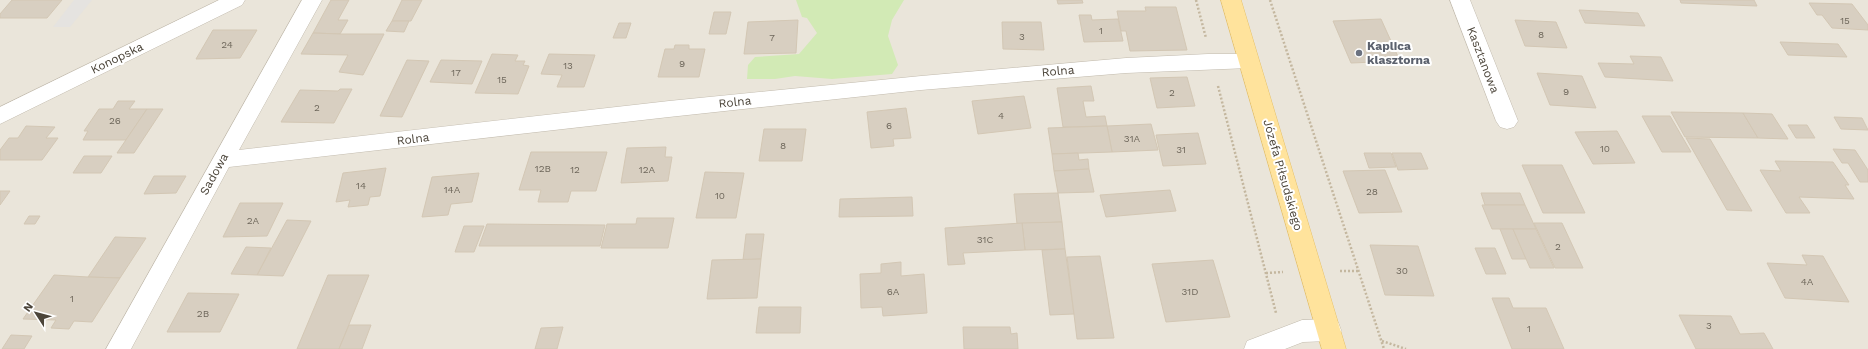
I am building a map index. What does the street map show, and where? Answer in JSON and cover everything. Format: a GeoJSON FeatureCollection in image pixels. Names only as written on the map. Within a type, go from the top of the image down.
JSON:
{"type":"FeatureCollection","features":[{"type":"Feature","properties":{"kind":"main road","name":"Józefa Piłsudskiego"},"geometry":{"type":"LineString","coordinates":[[1231,0],[1332,340]]}},
{"type":"Feature","properties":{"kind":"street","name":"Konopska"},"geometry":{"type":"LineString","coordinates":[[0,116],[235,0]]}},
{"type":"Feature","properties":{"kind":"street","name":"Sadowa"},"geometry":{"type":"LineString","coordinates":[[118,349],[222,159],[312,0]]}},
{"type":"Feature","properties":{"kind":"street","name":"Kasztanowa"},"geometry":{"type":"LineString","coordinates":[[1460,0],[1507,121]]}},
{"type":"Feature","properties":{"kind":"street","name":"Rolna"},"geometry":{"type":"LineString","coordinates":[[222,159],[248,158],[794,95],[1063,71],[1212,61],[1249,61]]}},
{"type":"Feature","properties":{"kind":"street"},"geometry":{"type":"LineString","coordinates":[[1256,349],[1302,331],[1332,340]]}},
{"type":"Feature","properties":{"kind":"path"},"geometry":{"type":"LineString","coordinates":[[1196,0],[1283,338]]}},
{"type":"Feature","properties":{"kind":"path"},"geometry":{"type":"LineString","coordinates":[[1270,0],[1384,349]]}},
{"type":"Feature","properties":{"kind":"path"},"geometry":{"type":"LineString","coordinates":[[1381,340],[1406,349]]}},
{"type":"Feature","properties":{"kind":"shaded area"},"geometry":{"type":"Polygon","coordinates":[[[0,0],[1868,0],[1868,349],[0,349],[0,0]]]}},
{"type":"Feature","properties":{"kind":"shaded area"},"geometry":{"type":"Polygon","coordinates":[[[74,0],[92,0],[70,27],[53,27],[74,0]]]}},
{"type":"Feature","properties":{"kind":"green space"},"geometry":{"type":"Polygon","coordinates":[[[796,0],[904,0],[892,20],[888,36],[898,65],[892,74],[832,79],[795,76],[775,79],[747,79],[748,65],[755,57],[799,54],[817,33],[807,18],[802,17],[796,0]]]}},
{"type":"Feature","properties":{"kind":"building"},"geometry":{"type":"Polygon","coordinates":[[[12,0],[62,0],[47,18],[0,18],[0,14],[12,0]]]}},
{"type":"Feature","properties":{"kind":"building"},"geometry":{"type":"Polygon","coordinates":[[[331,0],[349,0],[338,20],[348,20],[340,34],[313,33],[331,0]]]}},
{"type":"Feature","properties":{"kind":"building"},"geometry":{"type":"Polygon","coordinates":[[[402,0],[422,0],[411,21],[392,21],[402,0]]]}},
{"type":"Feature","properties":{"kind":"building"},"geometry":{"type":"Polygon","coordinates":[[[1057,0],[1082,0],[1083,3],[1058,4],[1057,0]]]}},
{"type":"Feature","properties":{"kind":"building"},"geometry":{"type":"Polygon","coordinates":[[[1680,0],[1754,0],[1757,6],[1681,3],[1680,0]]]}},
{"type":"Feature","properties":{"kind":"building"},"geometry":{"type":"Polygon","coordinates":[[[1809,3],[1852,4],[1868,25],[1868,30],[1832,28],[1822,15],[1817,15],[1809,3]]]}},
{"type":"Feature","properties":{"kind":"building"},"geometry":{"type":"Polygon","coordinates":[[[1145,7],[1176,7],[1187,50],[1130,51],[1126,31],[1121,31],[1117,11],[1146,11],[1145,7]]]}},
{"type":"Feature","properties":{"kind":"building"},"geometry":{"type":"Polygon","coordinates":[[[1579,10],[1638,13],[1645,26],[1585,23],[1579,10]]]}},
{"type":"Feature","properties":{"kind":"building"},"geometry":{"type":"Polygon","coordinates":[[[714,12],[731,12],[726,34],[709,34],[714,12]]]}},
{"type":"Feature","properties":{"kind":"building"},"geometry":{"type":"Polygon","coordinates":[[[1079,15],[1091,15],[1092,20],[1118,19],[1123,41],[1084,42],[1079,15]]]}},
{"type":"Feature","properties":{"kind":"building"},"geometry":{"type":"Polygon","coordinates":[[[1381,19],[1400,61],[1351,63],[1333,21],[1381,19]]]}},
{"type":"Feature","properties":{"kind":"building"},"geometry":{"type":"Polygon","coordinates":[[[798,20],[796,53],[744,54],[748,22],[798,20]]]}},
{"type":"Feature","properties":{"kind":"building"},"geometry":{"type":"Polygon","coordinates":[[[1515,20],[1556,22],[1567,48],[1525,46],[1515,20]]]}},
{"type":"Feature","properties":{"kind":"building"},"geometry":{"type":"Polygon","coordinates":[[[392,21],[409,21],[404,32],[386,31],[392,21]]]}},
{"type":"Feature","properties":{"kind":"building"},"geometry":{"type":"Polygon","coordinates":[[[1002,22],[1041,22],[1044,50],[1003,49],[1002,22]]]}},
{"type":"Feature","properties":{"kind":"building"},"geometry":{"type":"Polygon","coordinates":[[[619,23],[631,23],[626,38],[613,38],[619,23]]]}},
{"type":"Feature","properties":{"kind":"building"},"geometry":{"type":"Polygon","coordinates":[[[213,30],[257,30],[240,58],[196,59],[213,30]]]}},
{"type":"Feature","properties":{"kind":"building"},"geometry":{"type":"Polygon","coordinates":[[[313,33],[384,34],[363,75],[339,72],[348,55],[301,54],[313,33]]]}},
{"type":"Feature","properties":{"kind":"building"},"geometry":{"type":"Polygon","coordinates":[[[1780,42],[1838,44],[1847,57],[1788,55],[1780,42]]]}},
{"type":"Feature","properties":{"kind":"building"},"geometry":{"type":"Polygon","coordinates":[[[675,45],[689,45],[689,49],[705,49],[699,77],[658,77],[665,49],[674,49],[675,45]]]}},
{"type":"Feature","properties":{"kind":"building"},"geometry":{"type":"Polygon","coordinates":[[[492,54],[518,55],[515,61],[525,61],[523,65],[529,66],[518,94],[475,93],[492,54]]]}},
{"type":"Feature","properties":{"kind":"building"},"geometry":{"type":"Polygon","coordinates":[[[549,54],[595,55],[584,87],[557,87],[562,75],[541,74],[549,54]]]}},
{"type":"Feature","properties":{"kind":"building"},"geometry":{"type":"Polygon","coordinates":[[[1630,56],[1661,57],[1673,81],[1605,77],[1598,63],[1634,64],[1630,56]]]}},
{"type":"Feature","properties":{"kind":"building"},"geometry":{"type":"Polygon","coordinates":[[[407,60],[429,61],[402,117],[380,116],[407,60]]]}},
{"type":"Feature","properties":{"kind":"building"},"geometry":{"type":"Polygon","coordinates":[[[441,60],[482,61],[472,84],[430,82],[441,60]]]}},
{"type":"Feature","properties":{"kind":"building"},"geometry":{"type":"Polygon","coordinates":[[[1537,73],[1582,76],[1596,108],[1550,105],[1537,73]]]}},
{"type":"Feature","properties":{"kind":"building"},"geometry":{"type":"Polygon","coordinates":[[[1187,77],[1195,106],[1157,108],[1150,78],[1187,77]]]}},
{"type":"Feature","properties":{"kind":"building"},"geometry":{"type":"Polygon","coordinates":[[[1091,86],[1094,101],[1083,101],[1086,117],[1105,116],[1107,126],[1063,127],[1057,88],[1091,86]]]}},
{"type":"Feature","properties":{"kind":"building"},"geometry":{"type":"Polygon","coordinates":[[[340,89],[352,89],[334,123],[281,122],[300,90],[338,91],[340,89]]]}},
{"type":"Feature","properties":{"kind":"building"},"geometry":{"type":"Polygon","coordinates":[[[1024,96],[1031,128],[978,134],[972,101],[1024,96]]]}},
{"type":"Feature","properties":{"kind":"building"},"geometry":{"type":"Polygon","coordinates":[[[118,101],[135,101],[129,109],[147,109],[126,140],[83,140],[88,131],[84,131],[99,109],[113,109],[118,101]]]}},
{"type":"Feature","properties":{"kind":"building"},"geometry":{"type":"Polygon","coordinates":[[[906,108],[911,138],[893,139],[894,146],[871,148],[867,112],[906,108]]]}},
{"type":"Feature","properties":{"kind":"building"},"geometry":{"type":"Polygon","coordinates":[[[147,109],[163,109],[134,153],[117,153],[147,109]]]}},
{"type":"Feature","properties":{"kind":"building"},"geometry":{"type":"Polygon","coordinates":[[[1671,112],[1743,113],[1758,138],[1685,137],[1671,112]]]}},
{"type":"Feature","properties":{"kind":"building"},"geometry":{"type":"Polygon","coordinates":[[[1743,113],[1772,114],[1788,139],[1758,138],[1743,113]]]}},
{"type":"Feature","properties":{"kind":"building"},"geometry":{"type":"Polygon","coordinates":[[[1642,116],[1670,116],[1691,152],[1662,152],[1642,116]]]}},
{"type":"Feature","properties":{"kind":"building"},"geometry":{"type":"Polygon","coordinates":[[[1834,117],[1862,118],[1868,130],[1841,129],[1834,117]]]}},
{"type":"Feature","properties":{"kind":"building"},"geometry":{"type":"Polygon","coordinates":[[[1151,124],[1158,150],[1112,152],[1107,126],[1151,124]]]}},
{"type":"Feature","properties":{"kind":"building"},"geometry":{"type":"Polygon","coordinates":[[[1788,125],[1807,125],[1815,138],[1796,138],[1788,125]]]}},
{"type":"Feature","properties":{"kind":"building"},"geometry":{"type":"Polygon","coordinates":[[[26,126],[55,127],[46,138],[58,138],[42,160],[0,160],[0,150],[9,138],[18,138],[26,126]]]}},
{"type":"Feature","properties":{"kind":"building"},"geometry":{"type":"Polygon","coordinates":[[[1107,126],[1112,152],[1052,154],[1048,128],[1107,126]]]}},
{"type":"Feature","properties":{"kind":"building"},"geometry":{"type":"Polygon","coordinates":[[[764,129],[806,129],[802,161],[759,161],[764,129]]]}},
{"type":"Feature","properties":{"kind":"building"},"geometry":{"type":"Polygon","coordinates":[[[1617,131],[1635,163],[1593,164],[1575,132],[1617,131]]]}},
{"type":"Feature","properties":{"kind":"building"},"geometry":{"type":"Polygon","coordinates":[[[1198,133],[1206,164],[1163,166],[1156,135],[1198,133]]]}},
{"type":"Feature","properties":{"kind":"building"},"geometry":{"type":"Polygon","coordinates":[[[1686,138],[1710,139],[1752,211],[1727,210],[1686,138]]]}},
{"type":"Feature","properties":{"kind":"building"},"geometry":{"type":"Polygon","coordinates":[[[666,147],[665,157],[672,157],[668,181],[621,183],[627,148],[666,147]]]}},
{"type":"Feature","properties":{"kind":"building"},"geometry":{"type":"Polygon","coordinates":[[[1833,149],[1855,150],[1868,170],[1868,182],[1860,182],[1848,163],[1842,163],[1833,149]]]}},
{"type":"Feature","properties":{"kind":"building"},"geometry":{"type":"Polygon","coordinates":[[[531,152],[607,152],[596,191],[571,191],[568,202],[538,202],[541,190],[519,190],[531,152]]]}},
{"type":"Feature","properties":{"kind":"building"},"geometry":{"type":"Polygon","coordinates":[[[1078,153],[1079,160],[1088,159],[1089,169],[1054,171],[1052,154],[1078,153]]]}},
{"type":"Feature","properties":{"kind":"building"},"geometry":{"type":"Polygon","coordinates":[[[1364,153],[1391,153],[1396,167],[1369,168],[1364,153]]]}},
{"type":"Feature","properties":{"kind":"building"},"geometry":{"type":"Polygon","coordinates":[[[1392,153],[1421,153],[1428,169],[1398,170],[1392,153]]]}},
{"type":"Feature","properties":{"kind":"building"},"geometry":{"type":"Polygon","coordinates":[[[84,156],[112,156],[101,173],[73,173],[84,156]]]}},
{"type":"Feature","properties":{"kind":"building"},"geometry":{"type":"Polygon","coordinates":[[[1775,161],[1833,162],[1849,185],[1845,185],[1854,199],[1799,197],[1810,213],[1786,213],[1760,170],[1781,171],[1775,161]]]}},
{"type":"Feature","properties":{"kind":"building"},"geometry":{"type":"Polygon","coordinates":[[[1522,165],[1562,165],[1585,213],[1543,213],[1522,165]]]}},
{"type":"Feature","properties":{"kind":"building"},"geometry":{"type":"Polygon","coordinates":[[[386,168],[380,196],[370,197],[368,205],[348,207],[350,200],[336,202],[343,173],[386,168]]]}},
{"type":"Feature","properties":{"kind":"building"},"geometry":{"type":"Polygon","coordinates":[[[1089,169],[1094,192],[1058,193],[1054,171],[1089,169]]]}},
{"type":"Feature","properties":{"kind":"building"},"geometry":{"type":"Polygon","coordinates":[[[1385,170],[1402,212],[1359,213],[1343,171],[1385,170]]]}},
{"type":"Feature","properties":{"kind":"building"},"geometry":{"type":"Polygon","coordinates":[[[705,172],[744,173],[736,218],[696,218],[705,172]]]}},
{"type":"Feature","properties":{"kind":"building"},"geometry":{"type":"Polygon","coordinates":[[[479,173],[472,202],[451,204],[448,215],[422,217],[432,177],[479,173]]]}},
{"type":"Feature","properties":{"kind":"building"},"geometry":{"type":"Polygon","coordinates":[[[154,176],[186,176],[176,193],[144,194],[154,176]]]}},
{"type":"Feature","properties":{"kind":"building"},"geometry":{"type":"Polygon","coordinates":[[[1170,190],[1176,211],[1106,217],[1100,195],[1170,190]]]}},
{"type":"Feature","properties":{"kind":"building"},"geometry":{"type":"Polygon","coordinates":[[[0,191],[10,191],[0,205],[0,191]]]}},
{"type":"Feature","properties":{"kind":"building"},"geometry":{"type":"Polygon","coordinates":[[[1058,193],[1062,222],[1017,224],[1014,194],[1058,193]]]}},
{"type":"Feature","properties":{"kind":"building"},"geometry":{"type":"Polygon","coordinates":[[[1481,193],[1520,193],[1525,205],[1485,205],[1481,193]]]}},
{"type":"Feature","properties":{"kind":"building"},"geometry":{"type":"Polygon","coordinates":[[[912,197],[913,216],[839,217],[840,199],[912,197]]]}},
{"type":"Feature","properties":{"kind":"building"},"geometry":{"type":"Polygon","coordinates":[[[240,203],[283,203],[267,236],[223,237],[240,203]]]}},
{"type":"Feature","properties":{"kind":"building"},"geometry":{"type":"Polygon","coordinates":[[[1482,205],[1525,205],[1536,229],[1492,229],[1482,205]]]}},
{"type":"Feature","properties":{"kind":"building"},"geometry":{"type":"Polygon","coordinates":[[[29,216],[40,216],[35,224],[24,224],[29,216]]]}},
{"type":"Feature","properties":{"kind":"building"},"geometry":{"type":"Polygon","coordinates":[[[637,218],[674,218],[668,248],[601,248],[607,224],[636,224],[637,218]]]}},
{"type":"Feature","properties":{"kind":"building"},"geometry":{"type":"Polygon","coordinates":[[[287,220],[311,221],[283,276],[257,275],[287,220]]]}},
{"type":"Feature","properties":{"kind":"building"},"geometry":{"type":"Polygon","coordinates":[[[1062,222],[1065,249],[1025,250],[1022,223],[1062,222]]]}},
{"type":"Feature","properties":{"kind":"building"},"geometry":{"type":"Polygon","coordinates":[[[1022,223],[1025,250],[963,253],[965,264],[948,265],[945,228],[1022,223]]]}},
{"type":"Feature","properties":{"kind":"building"},"geometry":{"type":"Polygon","coordinates":[[[1534,223],[1562,223],[1583,268],[1555,268],[1534,223]]]}},
{"type":"Feature","properties":{"kind":"building"},"geometry":{"type":"Polygon","coordinates":[[[487,224],[605,225],[600,246],[479,246],[487,224]]]}},
{"type":"Feature","properties":{"kind":"building"},"geometry":{"type":"Polygon","coordinates":[[[464,226],[484,226],[474,252],[455,252],[464,226]]]}},
{"type":"Feature","properties":{"kind":"building"},"geometry":{"type":"Polygon","coordinates":[[[1500,229],[1513,229],[1526,259],[1512,259],[1500,229]]]}},
{"type":"Feature","properties":{"kind":"building"},"geometry":{"type":"Polygon","coordinates":[[[1513,229],[1536,229],[1554,268],[1530,268],[1513,229]]]}},
{"type":"Feature","properties":{"kind":"building"},"geometry":{"type":"Polygon","coordinates":[[[746,234],[764,234],[761,259],[743,260],[746,234]]]}},
{"type":"Feature","properties":{"kind":"building"},"geometry":{"type":"Polygon","coordinates":[[[115,237],[146,238],[120,278],[88,277],[115,237]]]}},
{"type":"Feature","properties":{"kind":"building"},"geometry":{"type":"Polygon","coordinates":[[[1370,245],[1418,246],[1434,296],[1385,295],[1370,245]]]}},
{"type":"Feature","properties":{"kind":"building"},"geometry":{"type":"Polygon","coordinates":[[[246,247],[271,248],[257,275],[231,274],[246,247]]]}},
{"type":"Feature","properties":{"kind":"building"},"geometry":{"type":"Polygon","coordinates":[[[1475,248],[1495,248],[1506,274],[1486,274],[1475,248]]]}},
{"type":"Feature","properties":{"kind":"building"},"geometry":{"type":"Polygon","coordinates":[[[1065,249],[1074,314],[1050,315],[1042,250],[1065,249]]]}},
{"type":"Feature","properties":{"kind":"building"},"geometry":{"type":"Polygon","coordinates":[[[1802,255],[1823,256],[1849,302],[1785,298],[1767,263],[1807,265],[1802,255]]]}},
{"type":"Feature","properties":{"kind":"building"},"geometry":{"type":"Polygon","coordinates":[[[1100,256],[1114,338],[1077,339],[1067,257],[1100,256]]]}},
{"type":"Feature","properties":{"kind":"building"},"geometry":{"type":"Polygon","coordinates":[[[761,259],[757,298],[707,299],[712,260],[761,259]]]}},
{"type":"Feature","properties":{"kind":"building"},"geometry":{"type":"Polygon","coordinates":[[[1213,260],[1230,317],[1166,322],[1152,264],[1213,260]]]}},
{"type":"Feature","properties":{"kind":"building"},"geometry":{"type":"Polygon","coordinates":[[[901,262],[901,276],[924,274],[927,313],[883,316],[882,307],[861,308],[860,274],[881,273],[881,264],[901,262]]]}},
{"type":"Feature","properties":{"kind":"building"},"geometry":{"type":"Polygon","coordinates":[[[54,275],[120,278],[92,322],[74,321],[69,329],[51,328],[56,320],[23,319],[54,275]]]}},
{"type":"Feature","properties":{"kind":"building"},"geometry":{"type":"Polygon","coordinates":[[[328,275],[369,275],[339,349],[297,349],[328,275]]]}},
{"type":"Feature","properties":{"kind":"building"},"geometry":{"type":"Polygon","coordinates":[[[188,293],[239,294],[220,332],[167,332],[188,293]]]}},
{"type":"Feature","properties":{"kind":"building"},"geometry":{"type":"Polygon","coordinates":[[[1492,298],[1509,298],[1513,308],[1546,308],[1564,349],[1512,349],[1492,298]]]}},
{"type":"Feature","properties":{"kind":"building"},"geometry":{"type":"Polygon","coordinates":[[[759,307],[801,307],[800,333],[756,333],[759,307]]]}},
{"type":"Feature","properties":{"kind":"building"},"geometry":{"type":"Polygon","coordinates":[[[1679,315],[1731,316],[1740,334],[1764,333],[1773,349],[1696,349],[1679,315]]]}},
{"type":"Feature","properties":{"kind":"building"},"geometry":{"type":"Polygon","coordinates":[[[349,325],[371,325],[362,349],[339,349],[349,325]]]}},
{"type":"Feature","properties":{"kind":"building"},"geometry":{"type":"Polygon","coordinates":[[[563,327],[557,349],[535,349],[541,328],[563,327]]]}},
{"type":"Feature","properties":{"kind":"building"},"geometry":{"type":"Polygon","coordinates":[[[963,327],[1010,327],[1011,334],[1017,333],[1018,349],[964,349],[963,327]]]}},
{"type":"Feature","properties":{"kind":"building"},"geometry":{"type":"Polygon","coordinates":[[[11,335],[32,336],[24,349],[2,349],[11,335]]]}},
{"type":"Feature","properties":{"kind":"place","name":"Kaplica klasztorna"},"geometry":{"type":"Point","coordinates":[1359,53]}}]}
